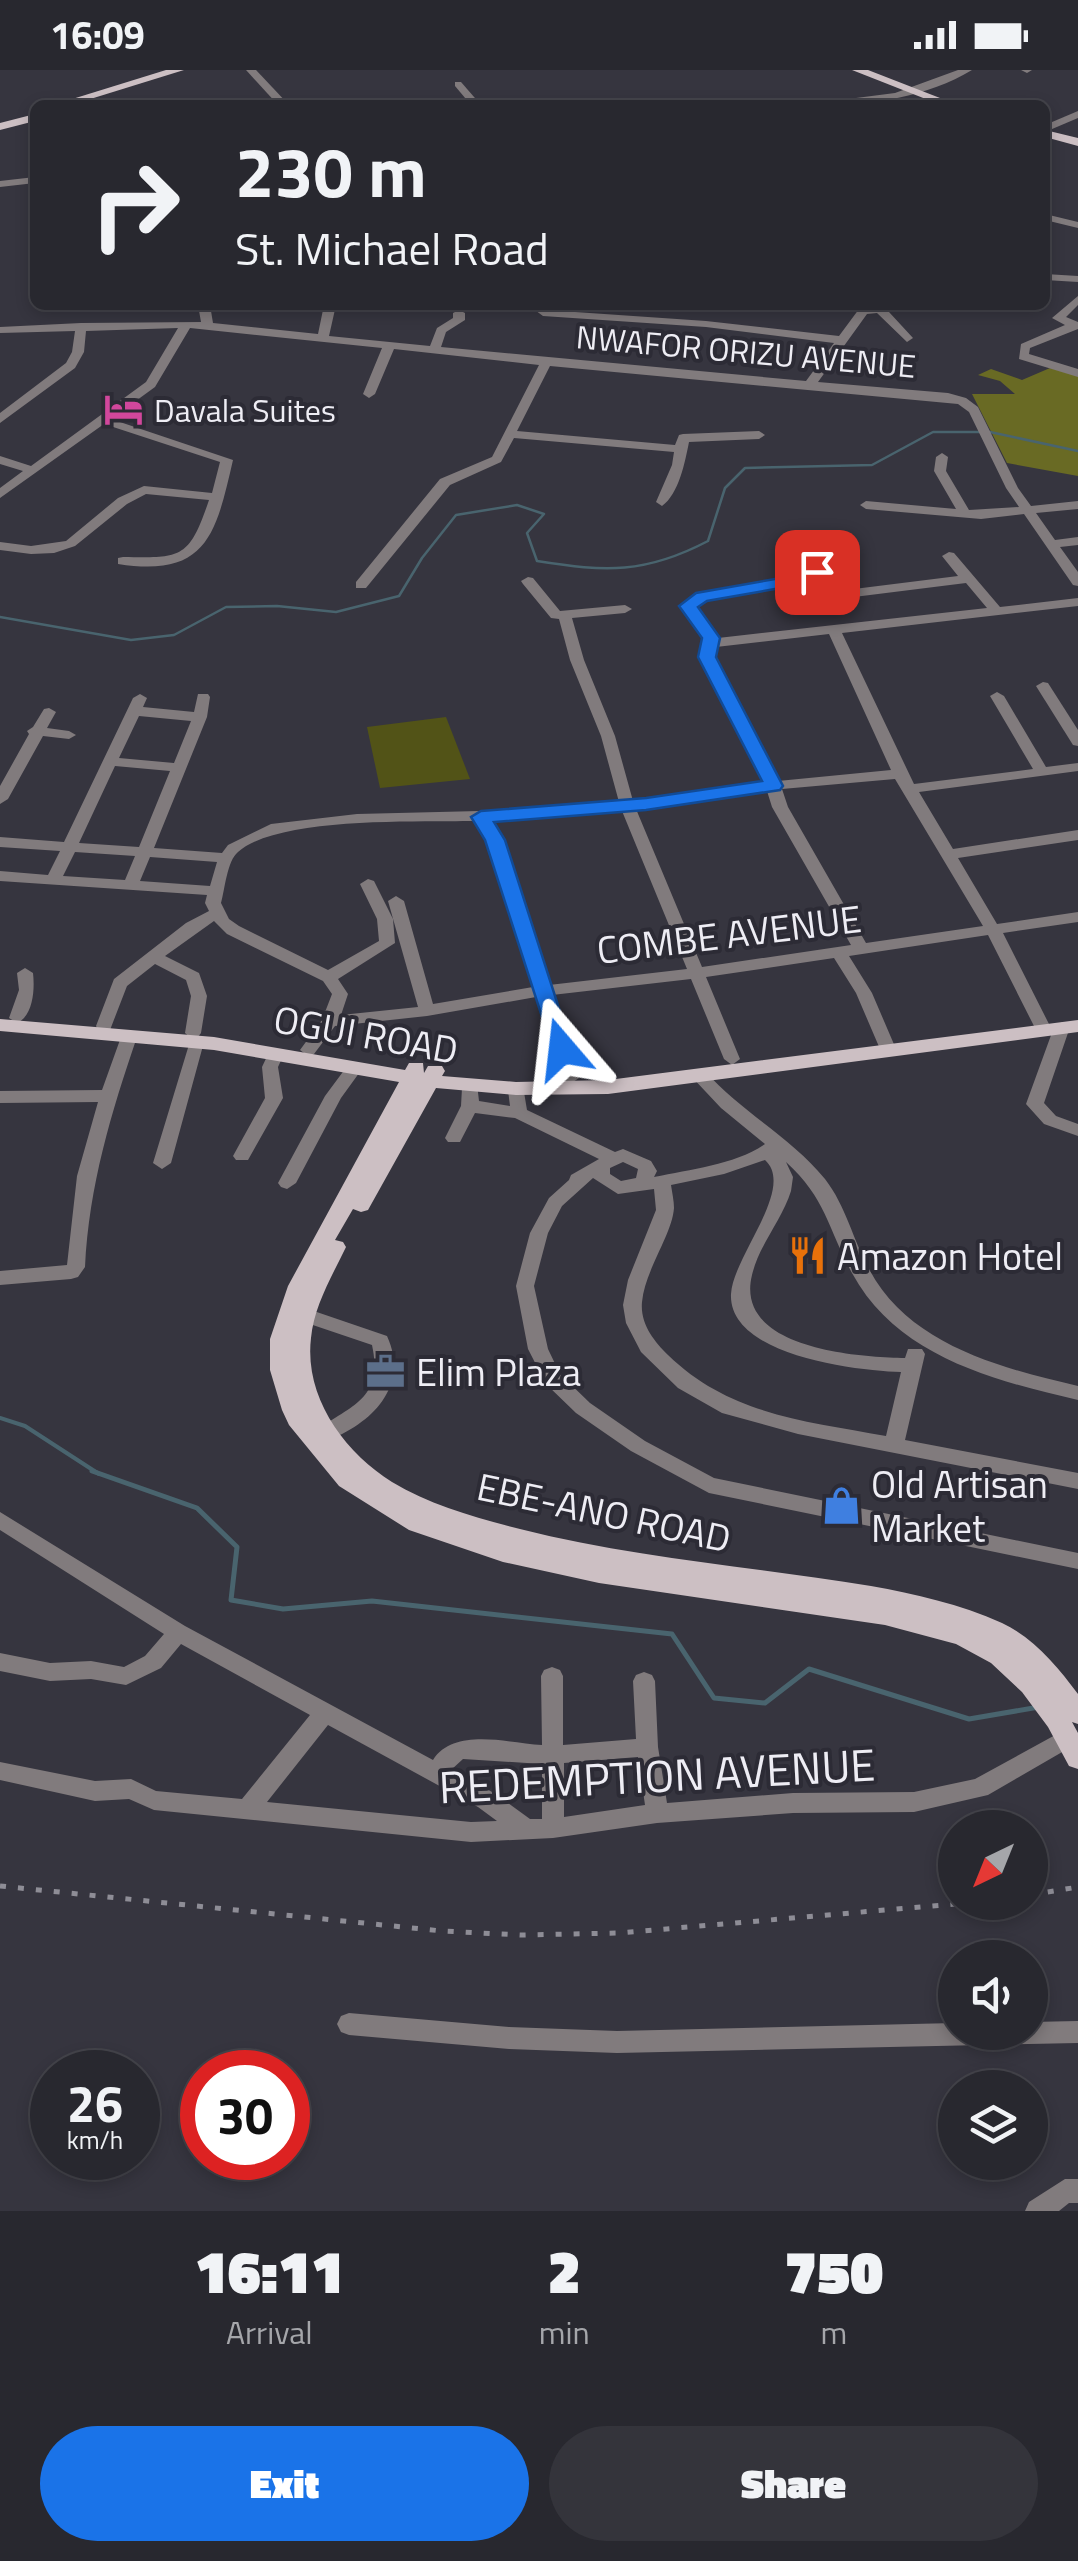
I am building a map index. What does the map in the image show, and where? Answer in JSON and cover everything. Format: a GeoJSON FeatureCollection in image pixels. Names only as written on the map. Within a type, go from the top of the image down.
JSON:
{"type":"FeatureCollection","features":[{"type":"Feature","properties":{"kind":"main road"},"geometry":{"type":"LineString","coordinates":[[77,100],[178,70]]}},
{"type":"Feature","properties":{"kind":"main road"},"geometry":{"type":"LineString","coordinates":[[91,100],[192,70]]}},
{"type":"Feature","properties":{"kind":"main road"},"geometry":{"type":"LineString","coordinates":[[845,70],[926,100]]}},
{"type":"Feature","properties":{"kind":"main road"},"geometry":{"type":"LineString","coordinates":[[858,70],[934,100]]}},
{"type":"Feature","properties":{"kind":"main road"},"geometry":{"type":"LineString","coordinates":[[0,124],[30,117]]}},
{"type":"Feature","properties":{"kind":"main road"},"geometry":{"type":"LineString","coordinates":[[1050,137],[1078,144]]}},
{"type":"Feature","properties":{"kind":"main road","name":"OGUI ROAD"},"geometry":{"type":"LineString","coordinates":[[6,1020],[104,1026],[308,1050],[422,1075],[470,1097],[517,1090],[567,1091],[699,1075],[886,1044]]}},
{"type":"Feature","properties":{"kind":"main road","name":"OGUI ROAD"},"geometry":{"type":"LineString","coordinates":[[6,1020],[129,1036],[195,1038],[354,1069],[422,1075],[570,1078],[1060,1023]]}},
{"type":"Feature","properties":{"kind":"main road","name":"EBE-ANO ROAD"},"geometry":{"type":"LineString","coordinates":[[422,1075],[305,1315],[298,1352],[304,1385],[326,1433],[347,1458],[392,1492],[483,1526],[576,1550],[922,1607],[992,1629],[1026,1650],[1066,1718]]}},
{"type":"Feature","properties":{"kind":"main road","name":"EBE-ANO ROAD"},"geometry":{"type":"LineString","coordinates":[[422,1075],[292,1300],[280,1342],[288,1403],[325,1462],[391,1512],[513,1554],[598,1572],[884,1617],[962,1636],[1008,1661],[1066,1718]]}},
{"type":"Feature","properties":{"kind":"street"},"geometry":{"type":"LineString","coordinates":[[251,70],[279,100]]}},
{"type":"Feature","properties":{"kind":"street"},"geometry":{"type":"LineString","coordinates":[[860,100],[908,93],[959,71]]}},
{"type":"Feature","properties":{"kind":"street"},"geometry":{"type":"LineString","coordinates":[[458,84],[472,100]]}},
{"type":"Feature","properties":{"kind":"street"},"geometry":{"type":"LineString","coordinates":[[1050,133],[1078,114]]}},
{"type":"Feature","properties":{"kind":"street"},"geometry":{"type":"LineString","coordinates":[[0,184],[30,181]]}},
{"type":"Feature","properties":{"kind":"street"},"geometry":{"type":"LineString","coordinates":[[1050,218],[1078,224]]}},
{"type":"Feature","properties":{"kind":"street"},"geometry":{"type":"LineString","coordinates":[[1050,276],[1078,278]]}},
{"type":"Feature","properties":{"kind":"street"},"geometry":{"type":"LineString","coordinates":[[1077,326],[1058,318],[1078,298]]}},
{"type":"Feature","properties":{"kind":"street"},"geometry":{"type":"LineString","coordinates":[[205,310],[208,327]]}},
{"type":"Feature","properties":{"kind":"street"},"geometry":{"type":"LineString","coordinates":[[324,338],[329,310]]}},
{"type":"Feature","properties":{"kind":"street"},"geometry":{"type":"LineString","coordinates":[[540,310],[840,340]]}},
{"type":"Feature","properties":{"kind":"street"},"geometry":{"type":"LineString","coordinates":[[810,384],[866,310]]}},
{"type":"Feature","properties":{"kind":"street"},"geometry":{"type":"LineString","coordinates":[[874,310],[907,338]]}},
{"type":"Feature","properties":{"kind":"street"},"geometry":{"type":"LineString","coordinates":[[435,348],[441,330],[459,320],[459,312]]}},
{"type":"Feature","properties":{"kind":"street","name":"NWAFOR ORIZU AVENUE"},"geometry":{"type":"LineString","coordinates":[[0,330],[122,320],[186,324],[546,362],[948,397],[966,403],[982,424],[1025,509]]}},
{"type":"Feature","properties":{"kind":"street"},"geometry":{"type":"LineString","coordinates":[[0,494],[151,384],[186,324]]}},
{"type":"Feature","properties":{"kind":"street"},"geometry":{"type":"LineString","coordinates":[[0,419],[70,364],[78,352],[81,326]]}},
{"type":"Feature","properties":{"kind":"street"},"geometry":{"type":"LineString","coordinates":[[1077,326],[1024,346],[1023,356],[1078,373]]}},
{"type":"Feature","properties":{"kind":"street"},"geometry":{"type":"LineString","coordinates":[[369,394],[390,344]]}},
{"type":"Feature","properties":{"kind":"street"},"geometry":{"type":"LineString","coordinates":[[361,584],[438,489],[451,478],[497,459],[546,362]]}},
{"type":"Feature","properties":{"kind":"street"},"geometry":{"type":"LineString","coordinates":[[103,420],[225,456],[227,463],[204,531],[190,553],[165,561],[123,561]]}},
{"type":"Feature","properties":{"kind":"street"},"geometry":{"type":"LineString","coordinates":[[509,434],[679,449]]}},
{"type":"Feature","properties":{"kind":"street"},"geometry":{"type":"LineString","coordinates":[[662,502],[678,465],[680,441],[690,436],[760,435]]}},
{"type":"Feature","properties":{"kind":"street"},"geometry":{"type":"LineString","coordinates":[[942,457],[940,471],[965,514]]}},
{"type":"Feature","properties":{"kind":"street"},"geometry":{"type":"LineString","coordinates":[[0,460],[32,470]]}},
{"type":"Feature","properties":{"kind":"street"},"geometry":{"type":"LineString","coordinates":[[0,546],[46,551],[70,546],[144,490],[214,497]]}},
{"type":"Feature","properties":{"kind":"street"},"geometry":{"type":"LineString","coordinates":[[866,504],[965,514],[1078,505]]}},
{"type":"Feature","properties":{"kind":"street"},"geometry":{"type":"LineString","coordinates":[[1025,509],[1078,582]]}},
{"type":"Feature","properties":{"kind":"street"},"geometry":{"type":"LineString","coordinates":[[1050,544],[1078,541]]}},
{"type":"Feature","properties":{"kind":"street"},"geometry":{"type":"LineString","coordinates":[[949,556],[966,579],[985,590],[996,611]]}},
{"type":"Feature","properties":{"kind":"street"},"geometry":{"type":"LineString","coordinates":[[712,642],[688,606],[694,599],[803,579],[853,561]]}},
{"type":"Feature","properties":{"kind":"street"},"geometry":{"type":"LineString","coordinates":[[830,596],[966,579]]}},
{"type":"Feature","properties":{"kind":"street"},"geometry":{"type":"LineString","coordinates":[[528,580],[552,613],[565,616],[625,609]]}},
{"type":"Feature","properties":{"kind":"street"},"geometry":{"type":"LineString","coordinates":[[712,642],[1078,602]]}},
{"type":"Feature","properties":{"kind":"street"},"geometry":{"type":"LineString","coordinates":[[565,616],[628,805],[732,1059]]}},
{"type":"Feature","properties":{"kind":"street"},"geometry":{"type":"LineString","coordinates":[[834,630],[900,774],[993,930],[1060,1023],[1035,1104],[1050,1120],[1078,1130]]}},
{"type":"Feature","properties":{"kind":"street"},"geometry":{"type":"LineString","coordinates":[[712,642],[707,657],[774,786],[780,807],[862,950]]}},
{"type":"Feature","properties":{"kind":"street"},"geometry":{"type":"LineString","coordinates":[[1042,686],[1078,742]]}},
{"type":"Feature","properties":{"kind":"street"},"geometry":{"type":"LineString","coordinates":[[997,696],[1042,772]]}},
{"type":"Feature","properties":{"kind":"street"},"geometry":{"type":"LineString","coordinates":[[130,887],[200,717],[202,697]]}},
{"type":"Feature","properties":{"kind":"street"},"geometry":{"type":"LineString","coordinates":[[54,879],[138,705],[200,717]]}},
{"type":"Feature","properties":{"kind":"street"},"geometry":{"type":"LineString","coordinates":[[0,799],[34,731],[49,712]]}},
{"type":"Feature","properties":{"kind":"street"},"geometry":{"type":"LineString","coordinates":[[34,731],[69,735]]}},
{"type":"Feature","properties":{"kind":"street"},"geometry":{"type":"LineString","coordinates":[[109,761],[180,768]]}},
{"type":"Feature","properties":{"kind":"street"},"geometry":{"type":"LineString","coordinates":[[911,790],[1078,768]]}},
{"type":"Feature","properties":{"kind":"street"},"geometry":{"type":"LineString","coordinates":[[308,1050],[330,1020],[340,994],[329,977],[233,930],[213,903],[226,858],[250,836],[282,826],[357,819],[481,817],[628,805],[900,774]]}},
{"type":"Feature","properties":{"kind":"street"},"geometry":{"type":"LineString","coordinates":[[481,817],[495,840],[570,1078]]}},
{"type":"Feature","properties":{"kind":"street"},"geometry":{"type":"LineString","coordinates":[[947,855],[1078,835]]}},
{"type":"Feature","properties":{"kind":"street"},"geometry":{"type":"LineString","coordinates":[[0,842],[226,858]]}},
{"type":"Feature","properties":{"kind":"street"},"geometry":{"type":"LineString","coordinates":[[0,876],[216,892]]}},
{"type":"Feature","properties":{"kind":"street"},"geometry":{"type":"LineString","coordinates":[[368,884],[392,906],[427,1011]]}},
{"type":"Feature","properties":{"kind":"street"},"geometry":{"type":"LineString","coordinates":[[329,977],[384,946],[392,906]]}},
{"type":"Feature","properties":{"kind":"street"},"geometry":{"type":"LineString","coordinates":[[104,1026],[120,983],[217,913]]}},
{"type":"Feature","properties":{"kind":"street","name":"COMBE AVENUE"},"geometry":{"type":"LineString","coordinates":[[330,1020],[427,1011],[544,990],[698,974],[1078,917]]}},
{"type":"Feature","properties":{"kind":"street"},"geometry":{"type":"LineString","coordinates":[[839,952],[864,993],[886,1044]]}},
{"type":"Feature","properties":{"kind":"street"},"geometry":{"type":"LineString","coordinates":[[153,957],[193,977],[199,992],[195,1038],[162,1163]]}},
{"type":"Feature","properties":{"kind":"street"},"geometry":{"type":"LineString","coordinates":[[6,1020],[27,990],[26,974]]}},
{"type":"Feature","properties":{"kind":"street"},"geometry":{"type":"LineString","coordinates":[[0,1278],[71,1272],[76,1268],[82,1181],[129,1036]]}},
{"type":"Feature","properties":{"kind":"street"},"geometry":{"type":"LineString","coordinates":[[242,1156],[274,1098],[270,1067],[276,1054]]}},
{"type":"Feature","properties":{"kind":"street"},"geometry":{"type":"LineString","coordinates":[[287,1182],[334,1096],[354,1069]]}},
{"type":"Feature","properties":{"kind":"street"},"geometry":{"type":"LineString","coordinates":[[699,1075],[728,1107],[820,1187],[866,1282],[918,1339],[998,1372],[1078,1393]]}},
{"type":"Feature","properties":{"kind":"street"},"geometry":{"type":"LineString","coordinates":[[517,1090],[519,1112]]}},
{"type":"Feature","properties":{"kind":"street"},"geometry":{"type":"LineString","coordinates":[[0,1097],[108,1096]]}},
{"type":"Feature","properties":{"kind":"street"},"geometry":{"type":"LineString","coordinates":[[454,1138],[470,1097],[519,1112],[603,1164],[611,1186],[634,1187],[724,1168],[773,1146]]}},
{"type":"Feature","properties":{"kind":"street"},"geometry":{"type":"LineString","coordinates":[[773,1146],[784,1185],[741,1277],[740,1295],[752,1319],[802,1354],[844,1362],[912,1366]]}},
{"type":"Feature","properties":{"kind":"street"},"geometry":{"type":"LineString","coordinates":[[1078,1481],[798,1427],[729,1408],[686,1383],[655,1354],[635,1323],[632,1305],[637,1280],[665,1210],[662,1181],[632,1156],[603,1164],[578,1182],[555,1202],[539,1233],[525,1286],[538,1349],[553,1378],[583,1408],[638,1446],[710,1485],[1078,1562]]}},
{"type":"Feature","properties":{"kind":"street"},"geometry":{"type":"LineString","coordinates":[[634,1187],[647,1178],[646,1164]]}},
{"type":"Feature","properties":{"kind":"street"},"geometry":{"type":"LineString","coordinates":[[305,1315],[380,1341],[388,1372],[380,1394],[326,1433]]}},
{"type":"Feature","properties":{"kind":"street"},"geometry":{"type":"LineString","coordinates":[[894,1446],[918,1339]]}},
{"type":"Feature","properties":{"kind":"street"},"geometry":{"type":"LineString","coordinates":[[0,1520],[178,1632],[486,1800],[524,1828]]}},
{"type":"Feature","properties":{"kind":"street"},"geometry":{"type":"LineString","coordinates":[[0,1662],[50,1672],[92,1670],[126,1676],[153,1662],[178,1632]]}},
{"type":"Feature","properties":{"kind":"street"},"geometry":{"type":"LineString","coordinates":[[552,1676],[553,1828]]}},
{"type":"Feature","properties":{"kind":"street"},"geometry":{"type":"LineString","coordinates":[[644,1681],[647,1747],[657,1813]]}},
{"type":"Feature","properties":{"kind":"street"},"geometry":{"type":"LineString","coordinates":[[247,1810],[326,1711]]}},
{"type":"Feature","properties":{"kind":"street","name":"REDEMPTION AVENUE"},"geometry":{"type":"LineString","coordinates":[[0,1771],[96,1791],[131,1788],[154,1800],[247,1810],[471,1832],[553,1828],[657,1813],[794,1803],[914,1802],[980,1788],[1066,1718]]}},
{"type":"Feature","properties":{"kind":"street"},"geometry":{"type":"LineString","coordinates":[[438,1773],[447,1757],[460,1749],[552,1755],[647,1747]]}},
{"type":"Feature","properties":{"kind":"street"},"geometry":{"type":"LineString","coordinates":[[350,2024],[509,2038],[617,2042],[1078,2032]]}},
{"type":"Feature","properties":{"kind":"street"},"geometry":{"type":"LineString","coordinates":[[1038,2211],[1065,2191],[1078,2191]]}},
{"type":"Feature","properties":{"kind":"shaded area"},"geometry":{"type":"Polygon","coordinates":[[[1050,368],[1078,376],[1078,476],[1007,463],[972,394],[1015,394],[1000,381],[978,375],[991,369],[1022,380],[1050,368]]]}},
{"type":"Feature","properties":{"kind":"shaded area"},"geometry":{"type":"Polygon","coordinates":[[[446,717],[470,779],[380,788],[367,727],[446,717]]]}},
{"type":"Feature","properties":{"kind":"waterway"},"geometry":{"type":"LineString","coordinates":[[0,617],[131,640],[174,635],[226,607],[277,606],[336,612],[399,596],[422,558],[456,515],[517,505],[544,514],[527,533],[537,561],[605,568],[644,565],[708,541],[725,488],[745,468],[872,465],[933,432],[980,432]]}},
{"type":"Feature","properties":{"kind":"waterway"},"geometry":{"type":"LineString","coordinates":[[990,432],[1078,451]]}},
{"type":"Feature","properties":{"kind":"waterway"},"geometry":{"type":"LineString","coordinates":[[0,1418],[25,1426],[97,1473]]}},
{"type":"Feature","properties":{"kind":"waterway"},"geometry":{"type":"LineString","coordinates":[[92,1471],[97,1473]]}},
{"type":"Feature","properties":{"kind":"waterway"},"geometry":{"type":"LineString","coordinates":[[97,1473],[197,1508],[237,1547],[231,1600],[283,1609],[372,1601],[672,1634],[714,1698],[765,1703],[809,1669],[969,1719],[1039,1707]]}},
{"type":"Feature","properties":{"kind":"railway"},"geometry":{"type":"LineString","coordinates":[[0,1886],[442,1931],[520,1935],[619,1933],[938,1905]]}},
{"type":"Feature","properties":{"kind":"railway"},"geometry":{"type":"LineString","coordinates":[[1048,1892],[1078,1887]]}},
{"type":"Feature","properties":{"kind":"place","name":"Davala Suites"},"geometry":{"type":"Point","coordinates":[124,410]}},
{"type":"Feature","properties":{"kind":"place","name":"Amazon Hotel"},"geometry":{"type":"Point","coordinates":[807,1256]}},
{"type":"Feature","properties":{"kind":"place","name":"Elim Plaza"},"geometry":{"type":"Point","coordinates":[386,1372]}},
{"type":"Feature","properties":{"kind":"place","name":"Old Artisan Market"},"geometry":{"type":"Point","coordinates":[841,1506]}},
{"type":"Feature","properties":{"kind":"route"},"geometry":{"type":"LineString","coordinates":[[562,1049],[495,840],[481,817],[646,804],[774,786],[707,657],[711,638],[688,606],[702,596],[803,579],[817,572]]}}]}
